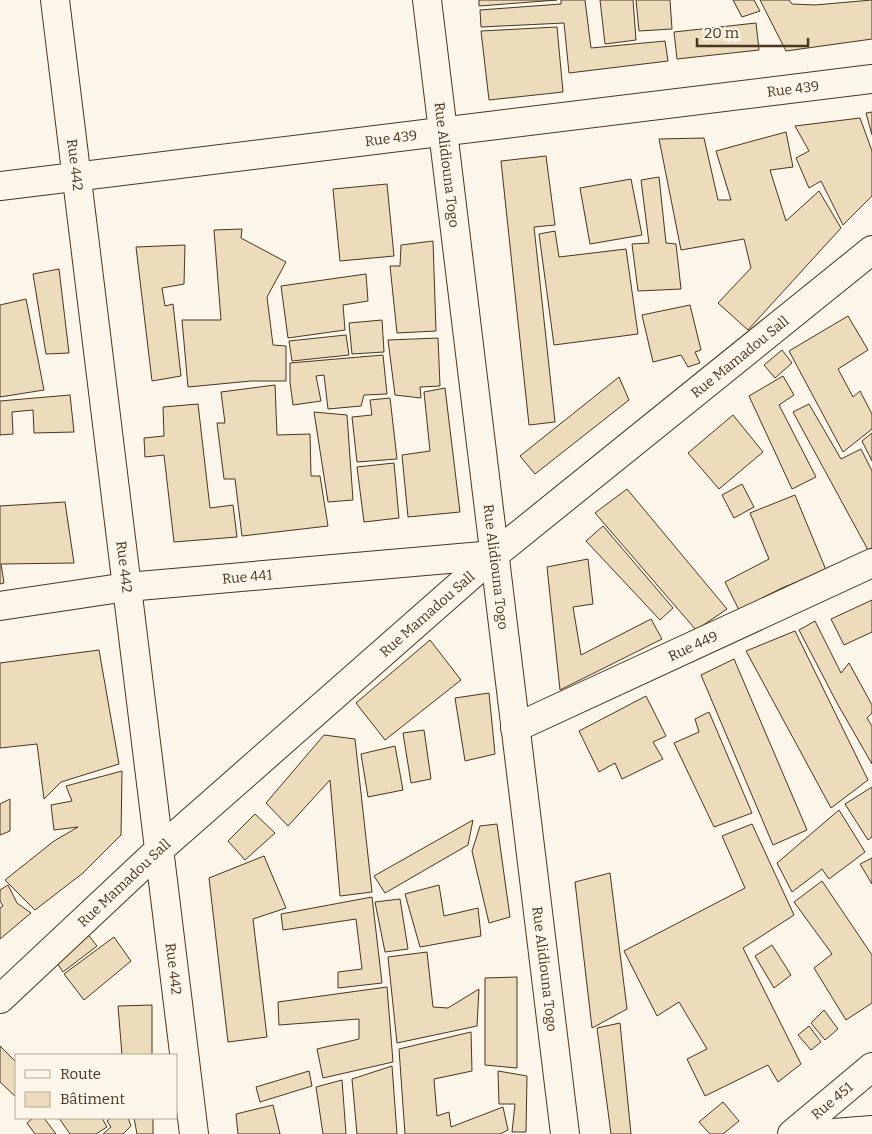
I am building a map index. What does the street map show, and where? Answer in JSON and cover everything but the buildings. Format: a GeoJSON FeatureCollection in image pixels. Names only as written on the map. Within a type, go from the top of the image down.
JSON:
{"type":"FeatureCollection","features":[{"type":"Feature","properties":{"kind":"street","name":"Rue 442"},"geometry":{"type":"LineString","coordinates":[[55,0],[194,1134]]}},
{"type":"Feature","properties":{"kind":"street","name":"Rue Alidiouna Togo"},"geometry":{"type":"LineString","coordinates":[[427,0],[565,1134]]}},
{"type":"Feature","properties":{"kind":"street","name":"Rue 439"},"geometry":{"type":"LineString","coordinates":[[0,186],[872,79]]}},
{"type":"Feature","properties":{"kind":"street","name":"Rue Mamadou Sall"},"geometry":{"type":"LineString","coordinates":[[0,999],[160,849],[494,556],[872,250]]}},
{"type":"Feature","properties":{"kind":"street","name":"Rue 441"},"geometry":{"type":"LineString","coordinates":[[0,606],[127,587],[494,556]]}},
{"type":"Feature","properties":{"kind":"street","name":"Rue 449"},"geometry":{"type":"LineString","coordinates":[[515,728],[872,563]]}},
{"type":"Feature","properties":{"kind":"street","name":"Rue 451"},"geometry":{"type":"LineString","coordinates":[[792,1134],[872,1067]]}},
{"type":"Feature","properties":{"kind":"street"},"geometry":{"type":"LineString","coordinates":[[821,1134],[872,1130]]}}]}
